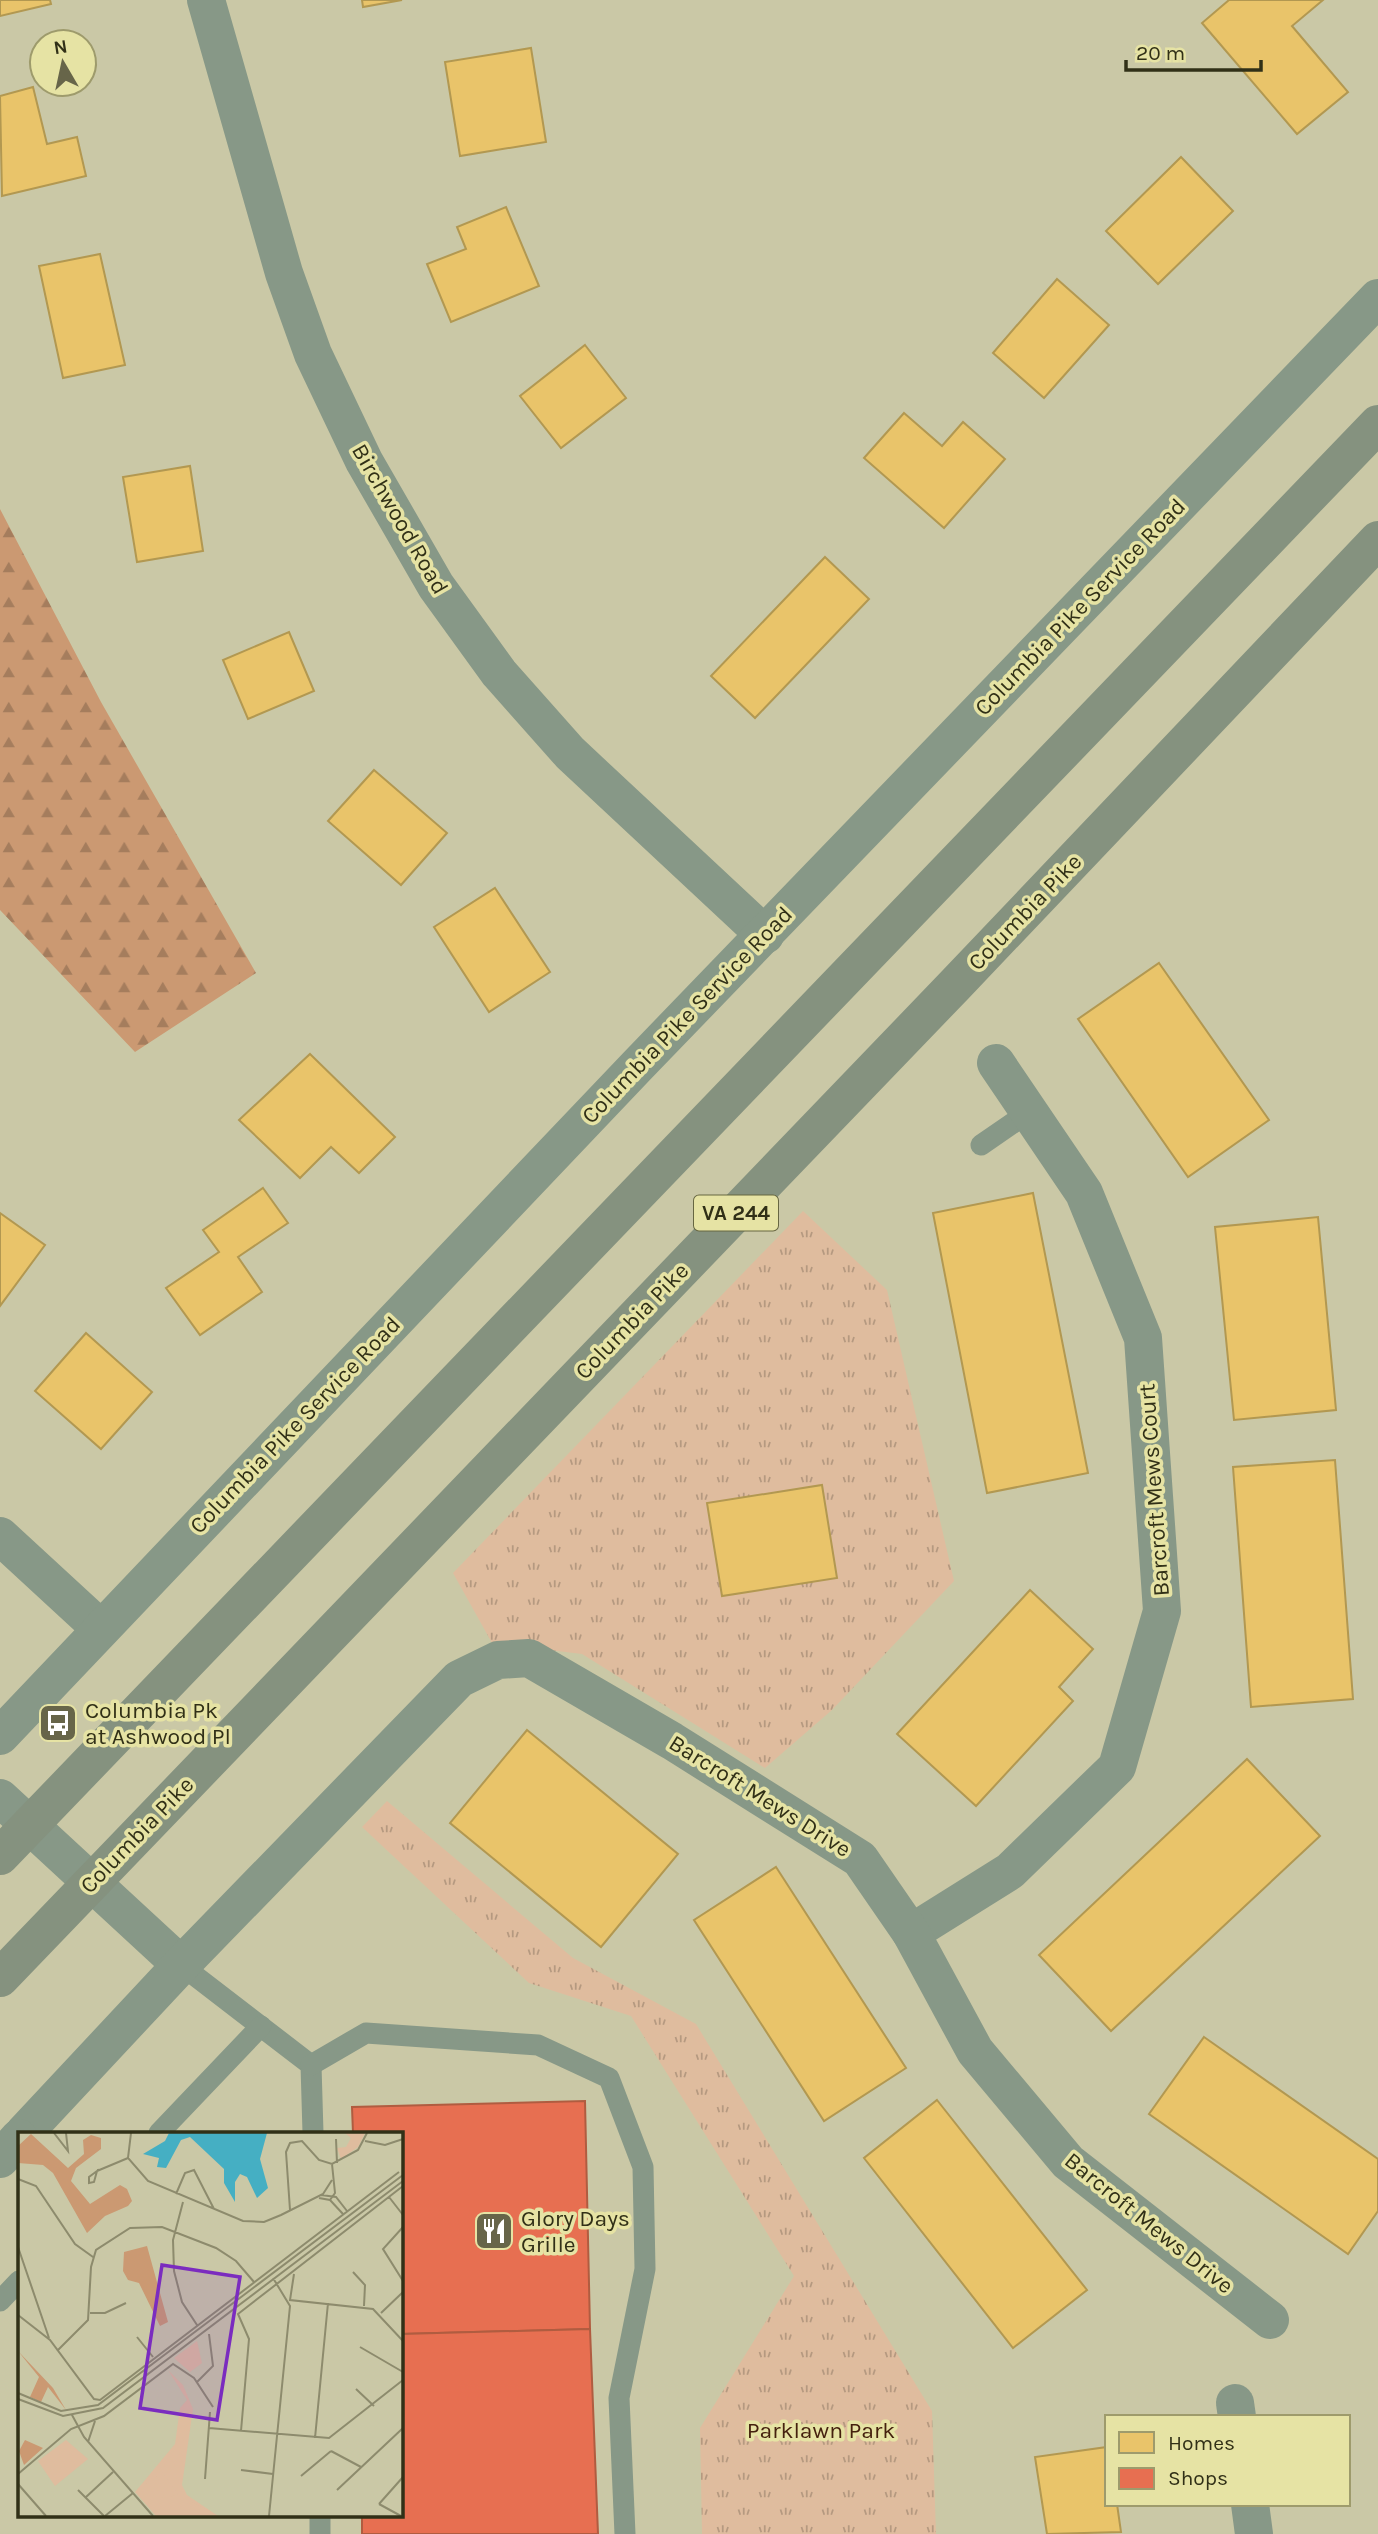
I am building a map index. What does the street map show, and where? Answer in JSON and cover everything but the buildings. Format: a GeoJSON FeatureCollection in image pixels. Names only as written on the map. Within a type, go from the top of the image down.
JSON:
{"type":"FeatureCollection","features":[{"type":"Feature","properties":{"kind":"main road"},"geometry":{"type":"LineString","coordinates":[[0,1856],[1378,424]]}},
{"type":"Feature","properties":{"kind":"main road","name":"Columbia Pike"},"geometry":{"type":"LineString","coordinates":[[0,1978],[955,985],[1378,540]]}},
{"type":"Feature","properties":{"kind":"street","name":"Birchwood Road"},"geometry":{"type":"LineString","coordinates":[[206,0],[284,273],[313,354],[364,461],[436,586],[499,673],[570,753],[765,935]]}},
{"type":"Feature","properties":{"kind":"street","name":"Columbia Pike Service Road"},"geometry":{"type":"LineString","coordinates":[[0,1737],[636,1066],[1378,298]]}},
{"type":"Feature","properties":{"kind":"street","name":"Barcroft Mews Court"},"geometry":{"type":"LineString","coordinates":[[911,1933],[1010,1871],[1117,1767],[1162,1611],[1143,1338],[1084,1193],[996,1063]]}},
{"type":"Feature","properties":{"kind":"street"},"geometry":{"type":"LineString","coordinates":[[0,1536],[101,1629]]}},
{"type":"Feature","properties":{"kind":"street","name":"Barcroft Mews Drive"},"geometry":{"type":"LineString","coordinates":[[181,1965],[459,1679],[498,1660],[529,1658],[672,1741],[860,1858],[911,1933],[975,2051],[1068,2162],[1270,2320]]}},
{"type":"Feature","properties":{"kind":"street"},"geometry":{"type":"LineString","coordinates":[[0,1798],[181,1965],[25,2132]]}},
{"type":"Feature","properties":{"kind":"street"},"geometry":{"type":"LineString","coordinates":[[0,2158],[18,2139]]}},
{"type":"Feature","properties":{"kind":"street"},"geometry":{"type":"LineString","coordinates":[[1250,2506],[1254,2534]]}},
{"type":"Feature","properties":{"kind":"lane"},"geometry":{"type":"LineString","coordinates":[[981,1145],[1029,1112]]}},
{"type":"Feature","properties":{"kind":"lane"},"geometry":{"type":"LineString","coordinates":[[181,1965],[311,2065]]}},
{"type":"Feature","properties":{"kind":"lane"},"geometry":{"type":"LineString","coordinates":[[160,2132],[261,2026]]}},
{"type":"Feature","properties":{"kind":"lane"},"geometry":{"type":"LineString","coordinates":[[311,2065],[366,2033],[538,2045],[609,2078],[643,2167],[645,2269],[619,2398],[625,2534]]}},
{"type":"Feature","properties":{"kind":"lane"},"geometry":{"type":"LineString","coordinates":[[311,2065],[313,2132]]}},
{"type":"Feature","properties":{"kind":"lane"},"geometry":{"type":"LineString","coordinates":[[0,2301],[18,2282]]}},
{"type":"Feature","properties":{"kind":"lane"},"geometry":{"type":"LineString","coordinates":[[320,2516],[320,2534]]}},
{"type":"Feature","properties":{"kind":"green space"},"geometry":{"type":"Polygon","coordinates":[[[0,509],[101,702],[256,973],[135,1052],[0,910],[0,509]]]}},
{"type":"Feature","properties":{"kind":"green space"},"geometry":{"type":"Polygon","coordinates":[[[803,1211],[887,1290],[954,1581],[832,1710],[765,1768],[582,1654],[492,1643],[453,1573],[803,1211]]]}},
{"type":"Feature","properties":{"kind":"green space","name":"Parklawn Park"},"geometry":{"type":"Polygon","coordinates":[[[387,1801],[573,1958],[696,2024],[932,2411],[936,2534],[702,2534],[700,2428],[794,2276],[631,2016],[529,1983],[362,1827],[387,1801]]]}},
{"type":"Feature","properties":{"kind":"place","name":"Columbia Pk at Ashwood Pl"},"geometry":{"type":"Point","coordinates":[58,1723]}},
{"type":"Feature","properties":{"kind":"place","name":"Glory Days Grille"},"geometry":{"type":"Point","coordinates":[494,2231]}}]}
